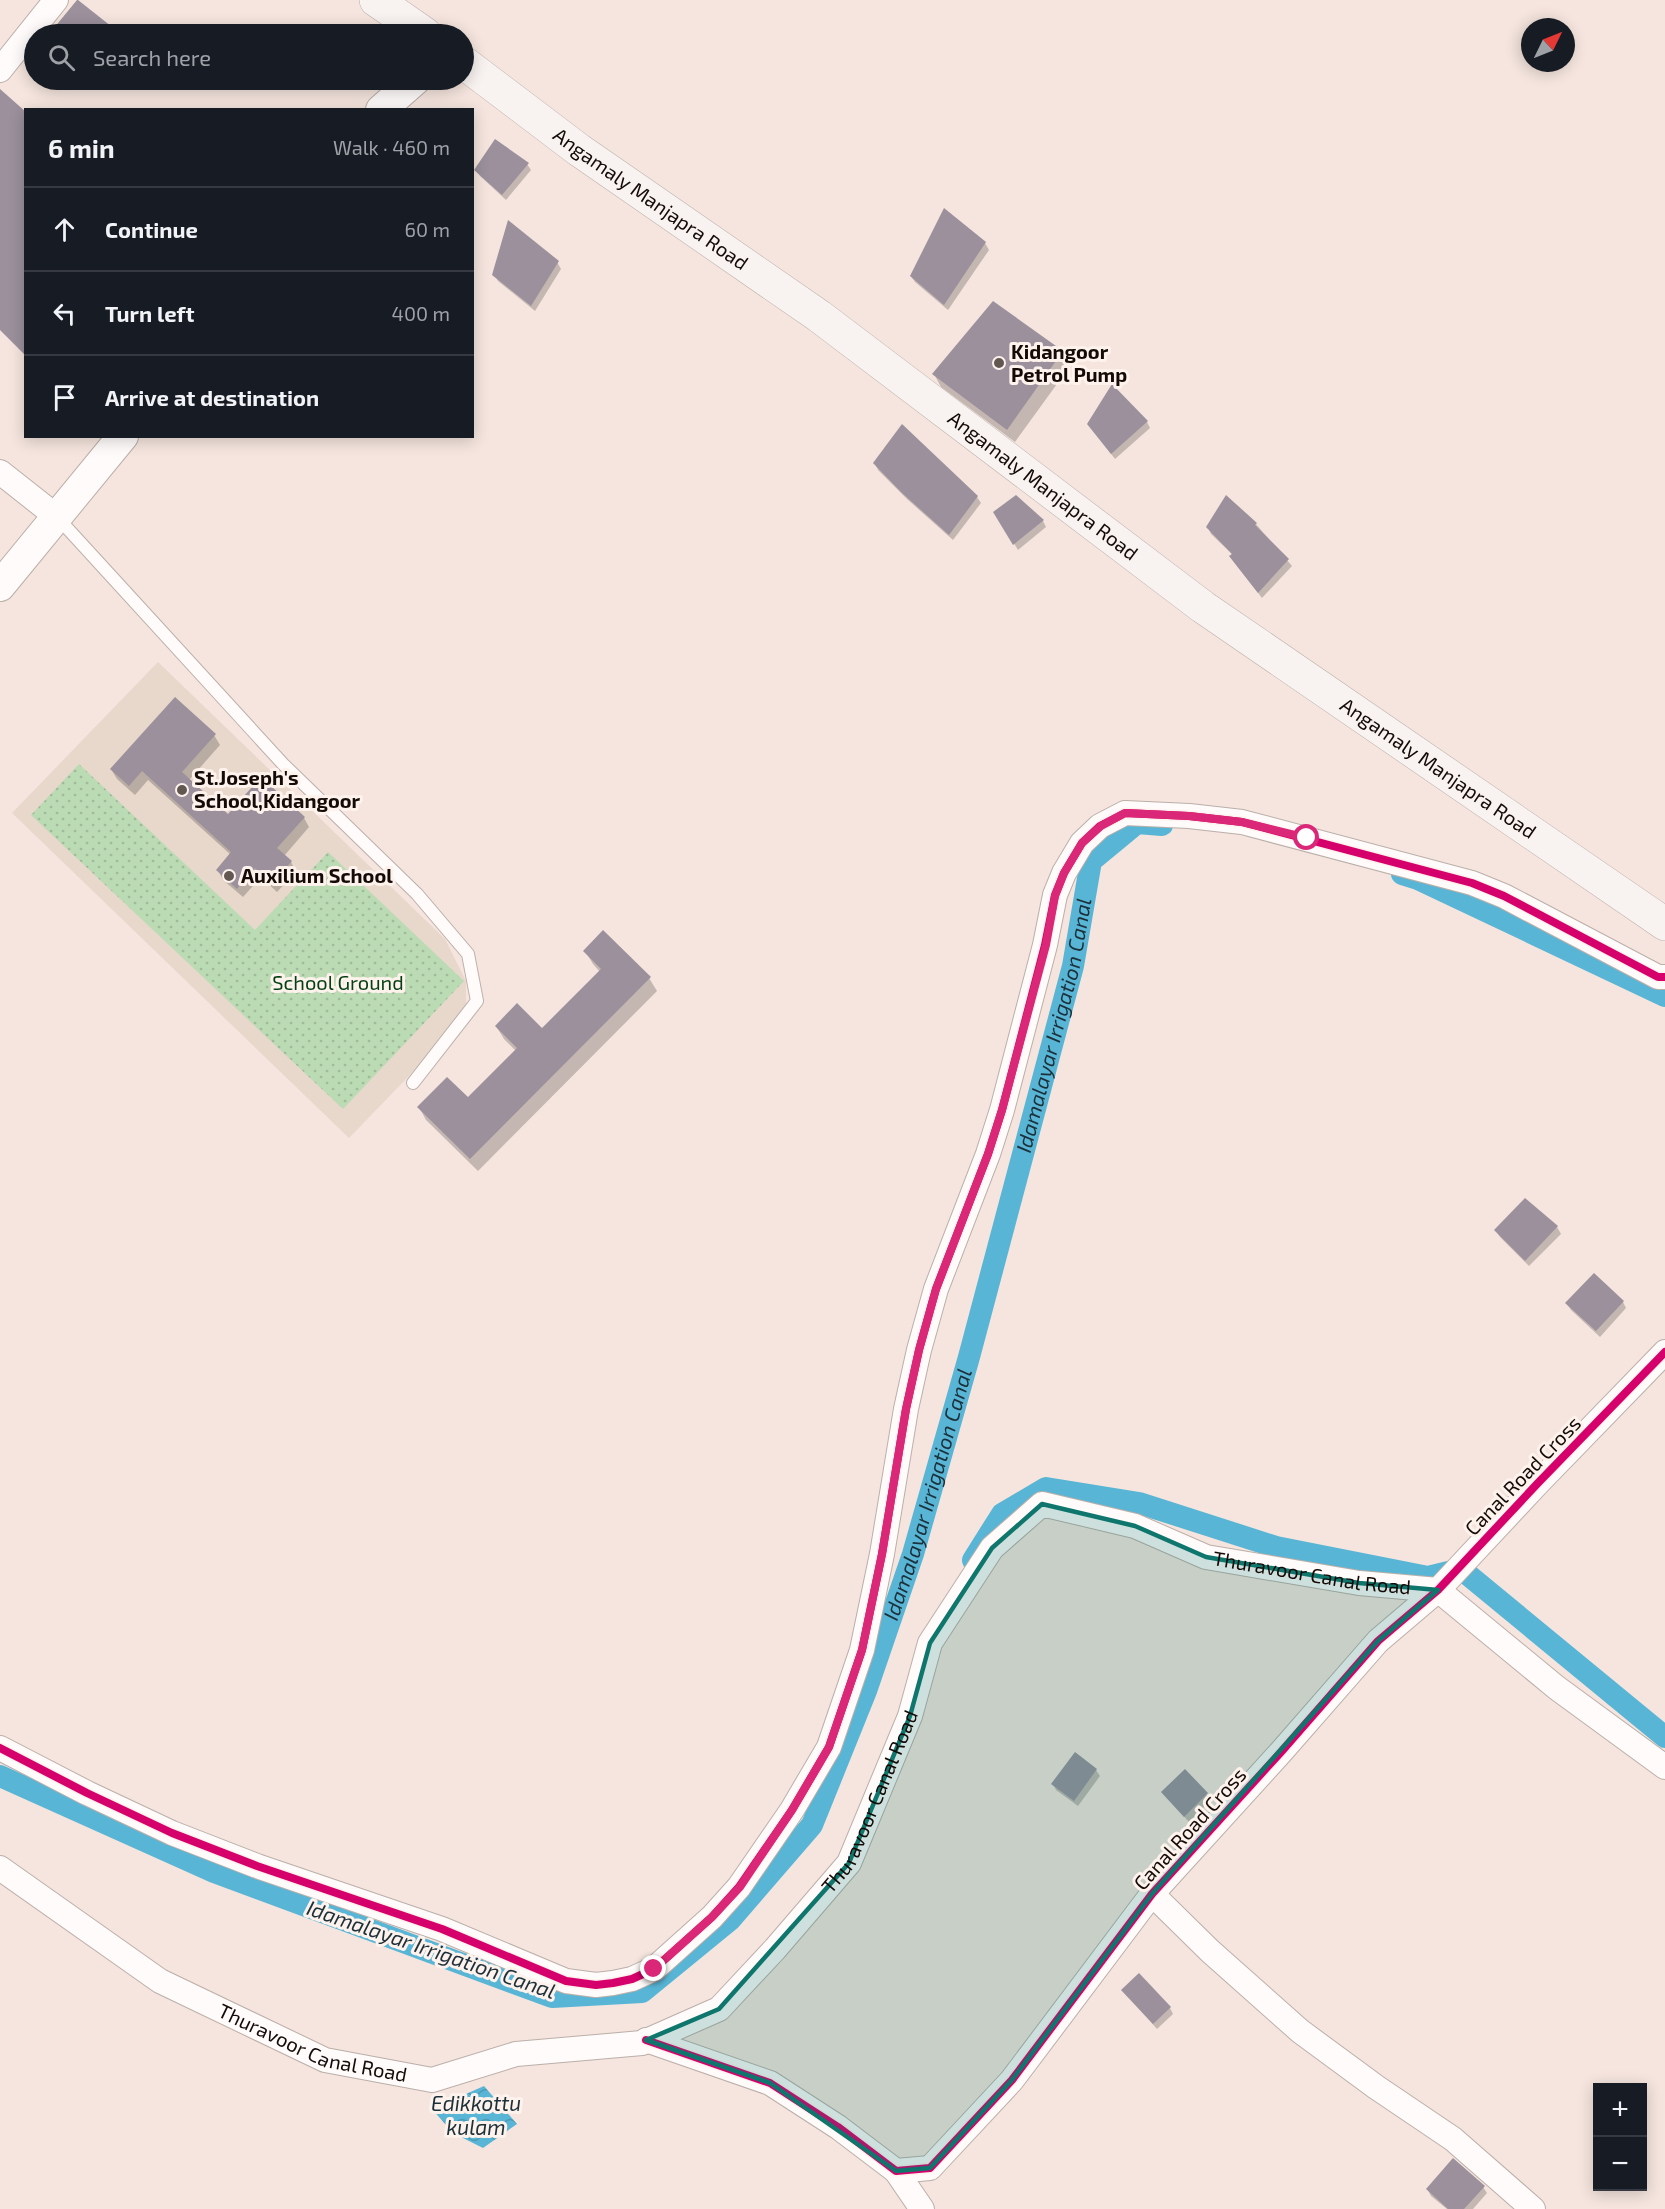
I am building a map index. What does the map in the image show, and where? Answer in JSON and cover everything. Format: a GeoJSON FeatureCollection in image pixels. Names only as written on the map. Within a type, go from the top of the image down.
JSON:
{"type":"FeatureCollection","features":[{"type":"Feature","properties":{"kind":"main road"},"geometry":{"type":"LineString","coordinates":[[376,0],[411,24]]}},
{"type":"Feature","properties":{"kind":"main road","name":"Angamaly Manjapra Road"},"geometry":{"type":"LineString","coordinates":[[474,71],[579,150],[819,316],[1203,607],[1665,924]]}},
{"type":"Feature","properties":{"kind":"street"},"geometry":{"type":"LineString","coordinates":[[37,24],[56,0]]}},
{"type":"Feature","properties":{"kind":"street"},"geometry":{"type":"LineString","coordinates":[[0,70],[24,40]]}},
{"type":"Feature","properties":{"kind":"street"},"geometry":{"type":"LineString","coordinates":[[383,108],[404,90]]}},
{"type":"Feature","properties":{"kind":"street"},"geometry":{"type":"LineString","coordinates":[[0,586],[121,438]]}},
{"type":"Feature","properties":{"kind":"street"},"geometry":{"type":"LineString","coordinates":[[0,472],[57,517]]}},
{"type":"Feature","properties":{"kind":"street"},"geometry":{"type":"LineString","coordinates":[[0,1748],[172,1833],[257,1866],[442,1929],[566,1981],[596,1985],[632,1979],[654,1969],[712,1917],[740,1887],[792,1810],[829,1747],[862,1650],[882,1554],[906,1409],[936,1289],[988,1154],[1002,1110],[1046,945],[1055,896],[1064,873],[1082,843],[1101,826],[1125,813],[1189,816],[1242,822],[1472,883],[1504,896],[1658,977],[1665,977]]}},
{"type":"Feature","properties":{"kind":"street","name":"Canal Road Cross"},"geometry":{"type":"LineString","coordinates":[[896,2171],[930,2168],[1012,2080],[1152,1894],[1378,1641],[1438,1590],[1665,1352]]}},
{"type":"Feature","properties":{"kind":"street","name":"Thuravoor Canal Road"},"geometry":{"type":"LineString","coordinates":[[0,1868],[160,1981],[325,2060],[432,2079],[516,2054],[642,2043],[719,2009],[775,1949],[849,1863],[910,1716],[930,1643],[992,1548],[1042,1504],[1135,1526],[1206,1557],[1359,1582],[1438,1590],[1557,1688],[1665,1767]]}},
{"type":"Feature","properties":{"kind":"street"},"geometry":{"type":"LineString","coordinates":[[1152,1894],[1210,1952],[1300,2031],[1376,2087],[1453,2139],[1533,2209]]}},
{"type":"Feature","properties":{"kind":"street"},"geometry":{"type":"LineString","coordinates":[[646,2040],[770,2083],[837,2127],[896,2171],[922,2209]]}},
{"type":"Feature","properties":{"kind":"lane"},"geometry":{"type":"LineString","coordinates":[[57,517],[282,764],[417,894],[468,954],[477,1001],[413,1083]]}},
{"type":"Feature","properties":{"kind":"highlighted area"},"geometry":{"type":"Polygon","coordinates":[[[1042,1504],[1135,1526],[1206,1557],[1359,1583],[1438,1590],[1378,1641],[1152,1894],[1012,2080],[930,2168],[896,2171],[770,2083],[646,2040],[719,2009],[849,1863],[910,1716],[930,1643],[992,1548],[1042,1504]]]}},
{"type":"Feature","properties":{"kind":"shaded area","name":"Auxilium School"},"geometry":{"type":"Polygon","coordinates":[[[158,662],[445,939],[466,981],[466,1017],[349,1138],[12,813],[158,662]]]}},
{"type":"Feature","properties":{"kind":"green space","name":"School Ground"},"geometry":{"type":"Polygon","coordinates":[[[79,764],[255,930],[328,852],[464,981],[343,1109],[31,815],[79,764]]]}},
{"type":"Feature","properties":{"kind":"water","name":"Edikkottu kulam"},"geometry":{"type":"Polygon","coordinates":[[[484,2086],[517,2124],[483,2148],[453,2133],[432,2109],[484,2086]]]}},
{"type":"Feature","properties":{"kind":"building"},"geometry":{"type":"Polygon","coordinates":[[[78,0],[108,24],[57,24],[78,0]]]}},
{"type":"Feature","properties":{"kind":"building"},"geometry":{"type":"Polygon","coordinates":[[[0,89],[24,110],[24,354],[0,330],[0,89]]]}},
{"type":"Feature","properties":{"kind":"building"},"geometry":{"type":"Polygon","coordinates":[[[495,139],[529,163],[502,195],[474,170],[495,139]]]}},
{"type":"Feature","properties":{"kind":"building"},"geometry":{"type":"Polygon","coordinates":[[[944,208],[986,242],[944,305],[910,276],[944,208]]]}},
{"type":"Feature","properties":{"kind":"building"},"geometry":{"type":"Polygon","coordinates":[[[508,220],[559,261],[531,306],[492,275],[508,220]]]}},
{"type":"Feature","properties":{"kind":"building","name":"Kidangoor Petrol Pump"},"geometry":{"type":"Polygon","coordinates":[[[993,301],[1063,351],[1007,430],[932,374],[993,301]]]}},
{"type":"Feature","properties":{"kind":"building"},"geometry":{"type":"Polygon","coordinates":[[[1112,384],[1148,421],[1111,454],[1087,424],[1112,384]]]}},
{"type":"Feature","properties":{"kind":"building"},"geometry":{"type":"Polygon","coordinates":[[[902,424],[978,496],[949,535],[902,493],[873,463],[902,424]]]}},
{"type":"Feature","properties":{"kind":"building"},"geometry":{"type":"Polygon","coordinates":[[[1016,495],[1044,520],[1013,545],[993,512],[1016,495]]]}},
{"type":"Feature","properties":{"kind":"building"},"geometry":{"type":"Polygon","coordinates":[[[1226,495],[1257,523],[1255,525],[1289,559],[1258,593],[1229,556],[1232,554],[1206,527],[1226,495]]]}},
{"type":"Feature","properties":{"kind":"building","name":"St.Joseph's School,Kidangoor"},"geometry":{"type":"Polygon","coordinates":[[[175,697],[216,734],[182,772],[228,814],[261,777],[305,817],[277,848],[292,861],[271,884],[255,868],[237,889],[216,870],[231,852],[142,771],[129,786],[110,769],[175,697]]]}},
{"type":"Feature","properties":{"kind":"building"},"geometry":{"type":"Polygon","coordinates":[[[603,930],[651,977],[470,1159],[417,1107],[447,1077],[468,1097],[517,1048],[495,1026],[517,1003],[542,1028],[601,969],[583,951],[603,930]]]}},
{"type":"Feature","properties":{"kind":"building"},"geometry":{"type":"Polygon","coordinates":[[[1525,1198],[1558,1226],[1525,1261],[1494,1230],[1525,1198]]]}},
{"type":"Feature","properties":{"kind":"building"},"geometry":{"type":"Polygon","coordinates":[[[1594,1273],[1624,1301],[1596,1331],[1565,1303],[1594,1273]]]}},
{"type":"Feature","properties":{"kind":"building"},"geometry":{"type":"Polygon","coordinates":[[[1075,1752],[1097,1769],[1074,1801],[1051,1784],[1075,1752]]]}},
{"type":"Feature","properties":{"kind":"building"},"geometry":{"type":"Polygon","coordinates":[[[1185,1769],[1208,1793],[1184,1817],[1161,1792],[1185,1769]]]}},
{"type":"Feature","properties":{"kind":"building"},"geometry":{"type":"Polygon","coordinates":[[[1139,1973],[1171,2007],[1153,2024],[1121,1990],[1139,1973]]]}},
{"type":"Feature","properties":{"kind":"building"},"geometry":{"type":"Polygon","coordinates":[[[1453,2158],[1485,2186],[1464,2209],[1448,2209],[1426,2189],[1453,2158]]]}},
{"type":"Feature","properties":{"kind":"waterway","name":"Idamalayar Irrigation Canal"},"geometry":{"type":"LineString","coordinates":[[0,1776],[214,1872],[552,1997],[642,1992],[730,1920],[812,1825],[866,1691],[913,1554],[969,1357],[1073,966],[1091,861],[1137,823],[1162,825]]}},
{"type":"Feature","properties":{"kind":"waterway","name":"Idamalayar Irrigation Canal"},"geometry":{"type":"LineString","coordinates":[[1402,874],[1418,879],[1665,996]]}},
{"type":"Feature","properties":{"kind":"waterway"},"geometry":{"type":"LineString","coordinates":[[973,1560],[1002,1514],[1046,1488],[1139,1503],[1276,1547],[1428,1577],[1461,1569],[1665,1737]]}},
{"type":"Feature","properties":{"kind":"cycle path"},"geometry":{"type":"LineString","coordinates":[[0,1748],[172,1833],[257,1866],[442,1929],[566,1981],[596,1985],[613,1983],[632,1979],[654,1969],[712,1917],[739,1887],[792,1810],[829,1747],[862,1650],[882,1554],[906,1409],[936,1289],[988,1154],[1002,1110],[1045,945],[1055,895],[1064,873],[1082,843],[1100,826],[1125,813],[1189,816],[1242,822],[1472,883],[1504,896],[1658,977],[1665,977]]}},
{"type":"Feature","properties":{"kind":"cycle path"},"geometry":{"type":"LineString","coordinates":[[646,2040],[770,2083],[838,2127],[896,2171],[930,2168],[1012,2080],[1152,1894],[1378,1641],[1438,1590],[1665,1352]]}},
{"type":"Feature","properties":{"kind":"place","name":"Kidangoor Petrol Pump"},"geometry":{"type":"Point","coordinates":[999,363]}},
{"type":"Feature","properties":{"kind":"place","name":"St.Joseph's School,Kidangoor"},"geometry":{"type":"Point","coordinates":[182,790]}},
{"type":"Feature","properties":{"kind":"place","name":"Auxilium School"},"geometry":{"type":"Point","coordinates":[229,876]}},
{"type":"Feature","properties":{"kind":"route"},"geometry":{"type":"LineString","coordinates":[[654,1969],[712,1917],[740,1887],[792,1810],[829,1747],[862,1650],[919,1350],[936,1289],[988,1154],[1002,1110],[1046,945],[1055,896],[1064,873],[1082,843],[1101,826],[1125,813],[1189,816],[1242,822],[1307,838]]}}]}
